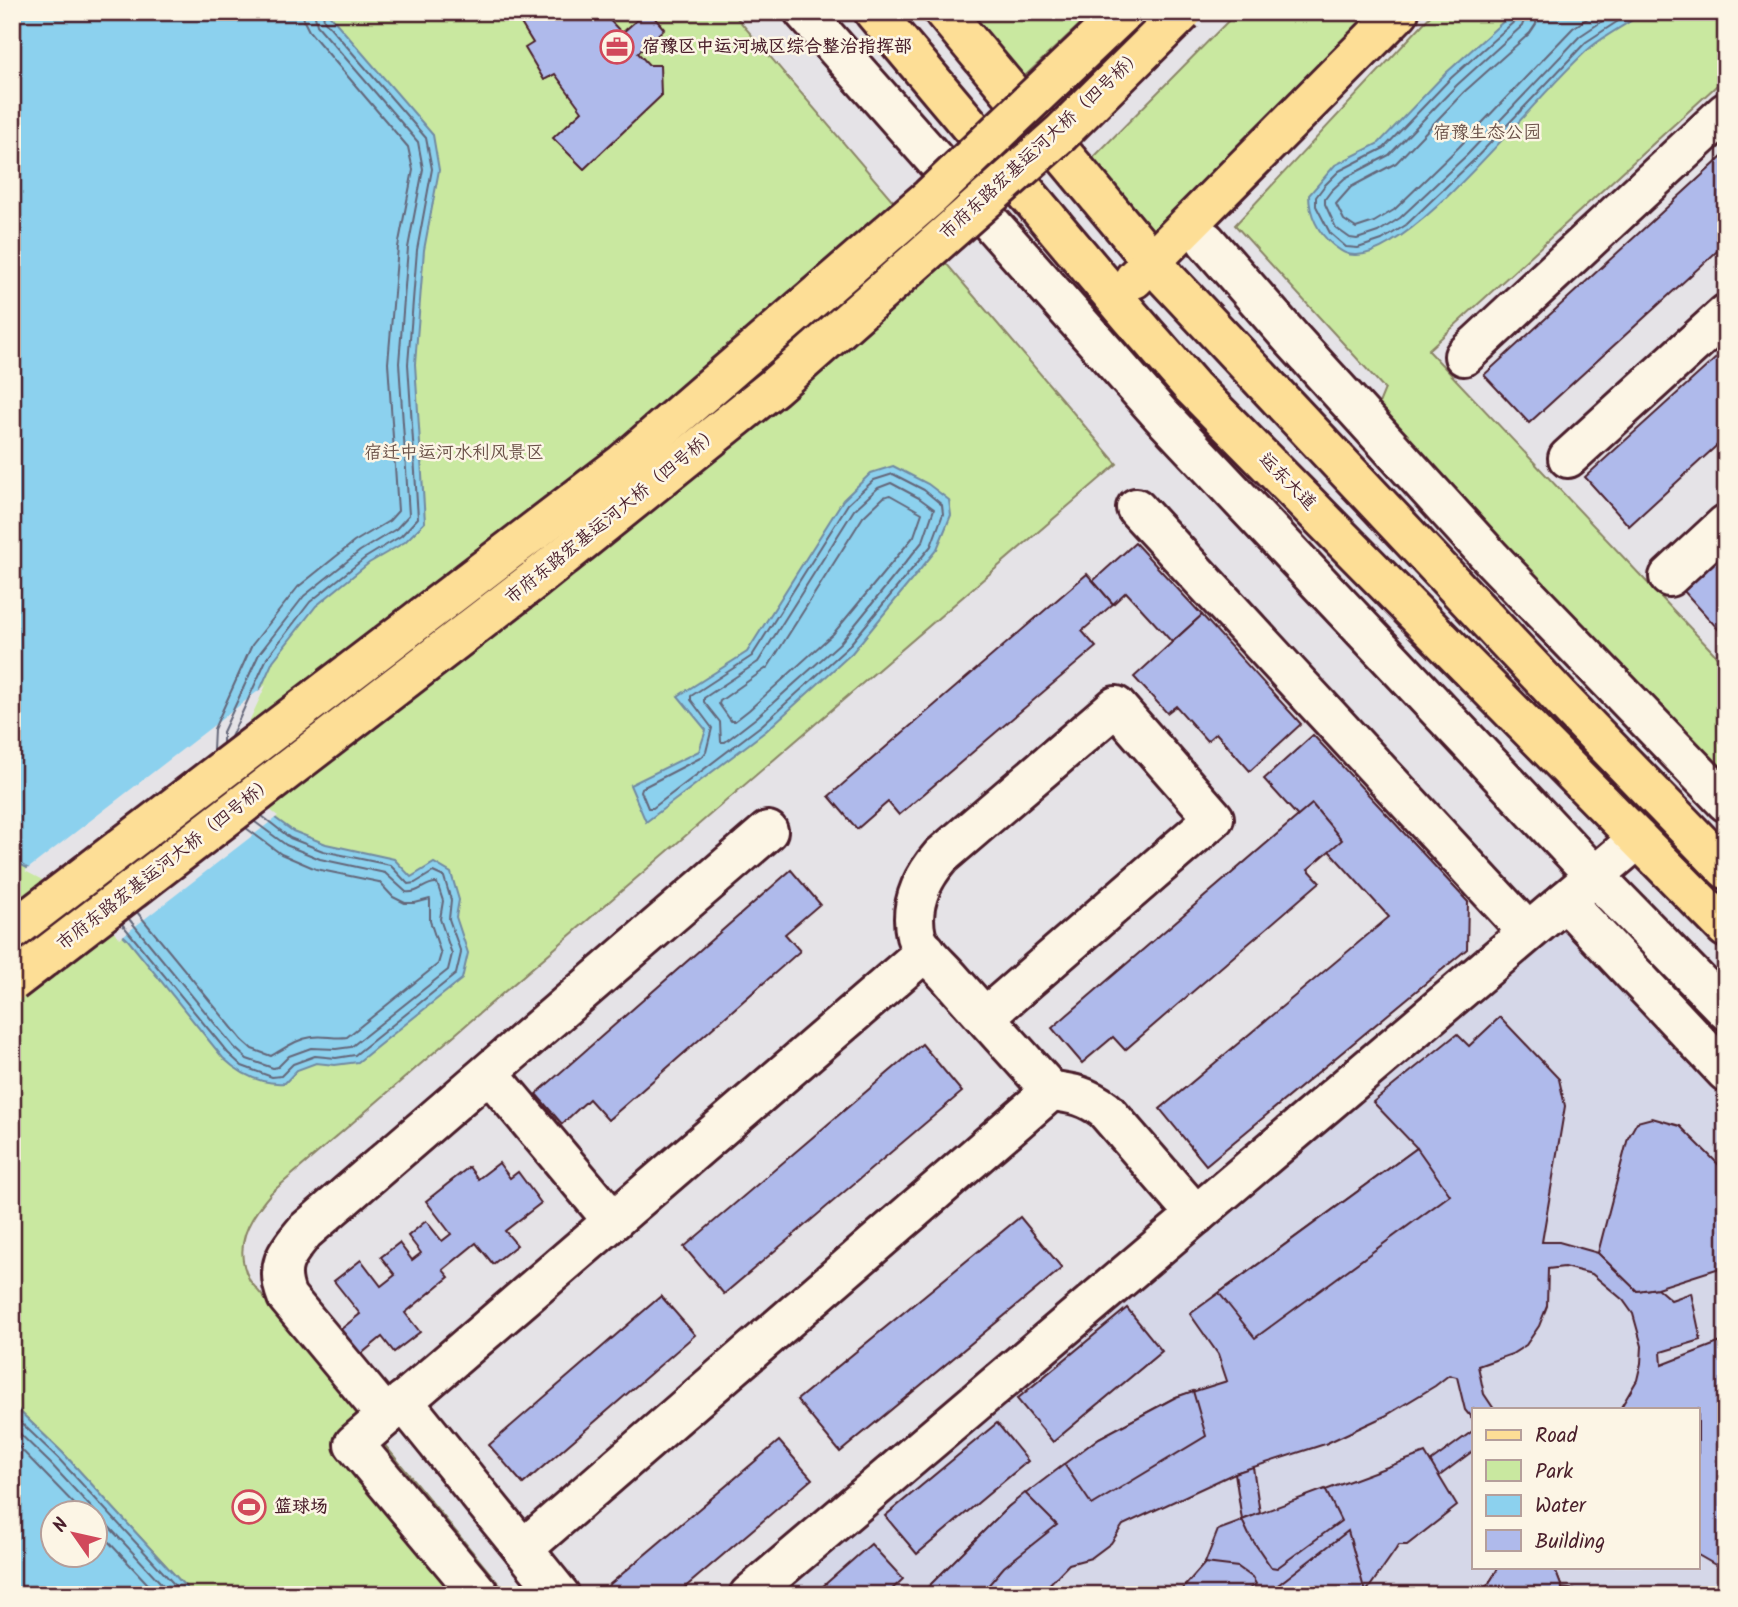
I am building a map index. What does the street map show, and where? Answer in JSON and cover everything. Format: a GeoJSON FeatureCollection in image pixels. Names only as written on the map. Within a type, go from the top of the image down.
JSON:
{"type":"FeatureCollection","features":[{"type":"Feature","properties":{"kind":"main road"},"geometry":{"type":"LineString","coordinates":[[944,12],[1167,279],[1560,697],[1726,869]]}},
{"type":"Feature","properties":{"kind":"main road","name":"市府东路宏基运河大桥（四号桥）"},"geometry":{"type":"LineString","coordinates":[[12,931],[622,464],[930,197],[1124,12]]}},
{"type":"Feature","properties":{"kind":"main road","name":"市府东路宏基运河大桥（四号桥）"},"geometry":{"type":"LineString","coordinates":[[12,982],[534,580],[774,387],[1061,133],[1183,12]]}},
{"type":"Feature","properties":{"kind":"main road"},"geometry":{"type":"LineString","coordinates":[[1114,297],[1153,261],[1399,12]]}},
{"type":"Feature","properties":{"kind":"main road","name":"运东大道"},"geometry":{"type":"LineString","coordinates":[[895,19],[1114,297],[1192,387],[1726,928]]}},
{"type":"Feature","properties":{"kind":"lane"},"geometry":{"type":"LineString","coordinates":[[804,12],[1161,415],[1595,876],[1726,1010]]}},
{"type":"Feature","properties":{"kind":"lane"},"geometry":{"type":"LineString","coordinates":[[1464,356],[1726,112]]}},
{"type":"Feature","properties":{"kind":"lane"},"geometry":{"type":"LineString","coordinates":[[1206,240],[1291,338],[1483,549],[1726,802]]}},
{"type":"Feature","properties":{"kind":"lane"},"geometry":{"type":"LineString","coordinates":[[1567,458],[1726,314]]}},
{"type":"Feature","properties":{"kind":"lane"},"geometry":{"type":"LineString","coordinates":[[1136,508],[1528,932]]}},
{"type":"Feature","properties":{"kind":"lane"},"geometry":{"type":"LineString","coordinates":[[1669,576],[1726,524]]}},
{"type":"Feature","properties":{"kind":"lane"},"geometry":{"type":"LineString","coordinates":[[985,1017],[1214,818],[1116,706],[941,856],[926,873],[914,913],[916,939],[926,951],[1051,1091],[1076,1093],[1105,1110],[1196,1215]]}},
{"type":"Feature","properties":{"kind":"lane"},"geometry":{"type":"LineString","coordinates":[[560,1595],[523,1549],[287,1297],[280,1278],[283,1261],[305,1231],[768,831]]}},
{"type":"Feature","properties":{"kind":"lane"},"geometry":{"type":"LineString","coordinates":[[749,1595],[1639,839]]}},
{"type":"Feature","properties":{"kind":"lane"},"geometry":{"type":"LineString","coordinates":[[1565,901],[1726,1072]]}},
{"type":"Feature","properties":{"kind":"lane"},"geometry":{"type":"LineString","coordinates":[[480,1595],[354,1444],[926,951]]}},
{"type":"Feature","properties":{"kind":"lane"},"geometry":{"type":"LineString","coordinates":[[489,1073],[613,1221]]}},
{"type":"Feature","properties":{"kind":"lane"},"geometry":{"type":"LineString","coordinates":[[523,1549],[1051,1091]]}},
{"type":"Feature","properties":{"kind":"shaded area"},"geometry":{"type":"Polygon","coordinates":[[[1585,892],[1726,1037],[1726,1595],[758,1595],[1585,892]]]}},
{"type":"Feature","properties":{"kind":"green space","name":"宿迁中运河水利风景区"},"geometry":{"type":"Polygon","coordinates":[[[12,12],[732,12],[1117,464],[271,1193],[255,1213],[245,1234],[242,1257],[250,1281],[508,1595],[193,1595],[108,1502],[108,1498],[104,1498],[12,1404],[12,12]]]}},
{"type":"Feature","properties":{"kind":"green space"},"geometry":{"type":"Polygon","coordinates":[[[964,12],[1093,12],[1011,89],[964,12]]]}},
{"type":"Feature","properties":{"kind":"green space"},"geometry":{"type":"Polygon","coordinates":[[[1237,12],[1378,12],[1146,239],[1086,165],[1237,12]]]}},
{"type":"Feature","properties":{"kind":"green space","name":"宿豫生态公园"},"geometry":{"type":"Polygon","coordinates":[[[1434,12],[1726,12],[1726,77],[1428,350],[1726,666],[1726,788],[1375,413],[1385,389],[1235,225],[1434,12]]]}},
{"type":"Feature","properties":{"kind":"water"},"geometry":{"type":"Polygon","coordinates":[[[12,12],[327,12],[433,135],[439,170],[424,250],[415,364],[425,522],[405,542],[369,563],[316,606],[273,661],[238,739],[246,785],[267,812],[293,831],[326,844],[394,859],[411,877],[434,863],[451,873],[459,900],[456,917],[468,953],[462,979],[358,1062],[335,1065],[316,1063],[297,1070],[285,1083],[259,1080],[236,1069],[223,1058],[128,940],[87,900],[12,860],[12,12]]]}},
{"type":"Feature","properties":{"kind":"water"},"geometry":{"type":"Polygon","coordinates":[[[1514,12],[1645,12],[1591,47],[1478,166],[1412,227],[1383,247],[1357,255],[1347,254],[1333,245],[1315,223],[1309,195],[1335,165],[1379,143],[1446,73],[1514,12]]]}},
{"type":"Feature","properties":{"kind":"water"},"geometry":{"type":"Polygon","coordinates":[[[893,466],[928,484],[949,500],[951,515],[937,549],[852,653],[766,731],[646,822],[630,785],[699,751],[706,730],[678,696],[747,652],[843,500],[871,473],[893,466]]]}},
{"type":"Feature","properties":{"kind":"water"},"geometry":{"type":"Polygon","coordinates":[[[12,1404],[104,1498],[38,1498],[38,1568],[108,1568],[108,1502],[193,1595],[12,1595],[12,1404]]]}},
{"type":"Feature","properties":{"kind":"pier"},"geometry":{"type":"Polygon","coordinates":[[[266,685],[241,739],[249,783],[278,816],[120,938],[85,902],[25,871],[266,685]]]}},
{"type":"Feature","properties":{"kind":"building"},"geometry":{"type":"Polygon","coordinates":[[[514,12],[602,12],[622,33],[646,12],[650,12],[664,29],[638,53],[649,65],[660,65],[661,96],[584,169],[553,138],[582,111],[555,74],[544,80],[525,48],[533,43],[514,12]]]}},
{"type":"Feature","properties":{"kind":"building"},"geometry":{"type":"Polygon","coordinates":[[[1722,157],[1726,161],[1726,243],[1529,423],[1484,375],[1722,157]]]}},
{"type":"Feature","properties":{"kind":"building"},"geometry":{"type":"Polygon","coordinates":[[[1726,349],[1726,437],[1629,526],[1585,477],[1726,349]]]}},
{"type":"Feature","properties":{"kind":"building"},"geometry":{"type":"Polygon","coordinates":[[[1135,543],[1202,615],[1172,642],[1126,592],[1113,604],[1093,581],[1135,543]]]}},
{"type":"Feature","properties":{"kind":"building"},"geometry":{"type":"Polygon","coordinates":[[[1726,551],[1726,638],[1683,590],[1726,551]]]}},
{"type":"Feature","properties":{"kind":"building"},"geometry":{"type":"Polygon","coordinates":[[[1087,574],[1113,604],[1082,631],[1096,647],[899,815],[888,802],[857,829],[829,796],[1087,574]]]}},
{"type":"Feature","properties":{"kind":"building"},"geometry":{"type":"Polygon","coordinates":[[[1202,615],[1301,724],[1250,771],[1216,733],[1207,741],[1176,706],[1167,713],[1134,677],[1202,615]]]}},
{"type":"Feature","properties":{"kind":"building"},"geometry":{"type":"Polygon","coordinates":[[[1313,735],[1468,902],[1467,949],[1206,1165],[1160,1109],[1389,917],[1264,779],[1313,735]]]}},
{"type":"Feature","properties":{"kind":"building"},"geometry":{"type":"Polygon","coordinates":[[[1312,804],[1342,840],[1308,869],[1320,882],[1125,1050],[1113,1037],[1082,1063],[1052,1028],[1312,804]]]}},
{"type":"Feature","properties":{"kind":"building"},"geometry":{"type":"Polygon","coordinates":[[[791,870],[820,904],[785,934],[800,951],[608,1120],[589,1099],[562,1124],[536,1094],[791,870]]]}},
{"type":"Feature","properties":{"kind":"building"},"geometry":{"type":"Polygon","coordinates":[[[1500,1017],[1559,1079],[1565,1106],[1542,1242],[1559,1242],[1598,1253],[1637,1291],[1657,1288],[1671,1300],[1691,1293],[1701,1340],[1661,1352],[1662,1365],[1726,1340],[1726,1571],[1700,1556],[1700,1408],[1621,1408],[1637,1380],[1641,1363],[1642,1346],[1633,1314],[1623,1300],[1592,1274],[1564,1267],[1548,1269],[1547,1306],[1539,1326],[1526,1345],[1512,1354],[1478,1366],[1484,1394],[1493,1408],[1472,1408],[1472,1419],[1465,1410],[1457,1377],[1449,1375],[1385,1416],[1325,1444],[1235,1473],[1123,1525],[1111,1543],[1091,1558],[1069,1564],[1039,1595],[920,1595],[1008,1507],[1099,1438],[1176,1397],[1227,1381],[1218,1354],[1190,1314],[1417,1148],[1373,1102],[1457,1034],[1469,1046],[1500,1017]]]}},
{"type":"Feature","properties":{"kind":"building"},"geometry":{"type":"Polygon","coordinates":[[[922,1044],[962,1092],[724,1294],[684,1247],[922,1044]]]}},
{"type":"Feature","properties":{"kind":"building"},"geometry":{"type":"Polygon","coordinates":[[[1652,1118],[1680,1126],[1726,1172],[1726,1266],[1657,1288],[1637,1291],[1598,1253],[1628,1138],[1637,1122],[1652,1118]]]}},
{"type":"Feature","properties":{"kind":"building"},"geometry":{"type":"Polygon","coordinates":[[[1417,1148],[1450,1195],[1255,1338],[1219,1293],[1417,1148]]]}},
{"type":"Feature","properties":{"kind":"building"},"geometry":{"type":"Polygon","coordinates":[[[499,1163],[510,1178],[518,1172],[541,1203],[505,1231],[517,1245],[493,1264],[476,1243],[443,1270],[449,1277],[405,1313],[420,1332],[394,1352],[382,1337],[350,1363],[330,1338],[360,1314],[334,1281],[361,1260],[381,1286],[395,1275],[381,1257],[399,1243],[412,1260],[421,1253],[408,1236],[426,1221],[442,1241],[451,1234],[426,1201],[469,1167],[478,1179],[499,1163]]]}},
{"type":"Feature","properties":{"kind":"building"},"geometry":{"type":"Polygon","coordinates":[[[1020,1217],[1062,1268],[840,1452],[797,1400],[1020,1217]]]}},
{"type":"Feature","properties":{"kind":"building"},"geometry":{"type":"Polygon","coordinates":[[[661,1296],[695,1335],[523,1484],[489,1445],[661,1296]]]}},
{"type":"Feature","properties":{"kind":"building"},"geometry":{"type":"Polygon","coordinates":[[[1127,1308],[1162,1351],[1053,1442],[1017,1399],[1127,1308]]]}},
{"type":"Feature","properties":{"kind":"building"},"geometry":{"type":"Polygon","coordinates":[[[1193,1391],[1206,1436],[1092,1505],[1064,1464],[1099,1438],[1176,1397],[1193,1391]]]}},
{"type":"Feature","properties":{"kind":"building"},"geometry":{"type":"Polygon","coordinates":[[[997,1423],[1028,1461],[917,1554],[885,1516],[997,1423]]]}},
{"type":"Feature","properties":{"kind":"building"},"geometry":{"type":"Polygon","coordinates":[[[1472,1431],[1472,1452],[1438,1477],[1430,1462],[1472,1431]]]}},
{"type":"Feature","properties":{"kind":"building"},"geometry":{"type":"Polygon","coordinates":[[[779,1441],[812,1479],[676,1595],[605,1595],[602,1591],[779,1441]]]}},
{"type":"Feature","properties":{"kind":"building"},"geometry":{"type":"Polygon","coordinates":[[[1425,1453],[1457,1506],[1407,1545],[1399,1545],[1364,1595],[1177,1595],[1205,1563],[1218,1530],[1425,1453]]]}},
{"type":"Feature","properties":{"kind":"building"},"geometry":{"type":"Polygon","coordinates":[[[1253,1467],[1260,1513],[1242,1520],[1235,1473],[1253,1467]]]}},
{"type":"Feature","properties":{"kind":"building"},"geometry":{"type":"Polygon","coordinates":[[[1325,1489],[1341,1521],[1277,1568],[1271,1567],[1242,1520],[1325,1489]]]}},
{"type":"Feature","properties":{"kind":"building"},"geometry":{"type":"Polygon","coordinates":[[[1025,1493],[1057,1525],[1004,1567],[980,1595],[932,1595],[925,1590],[1008,1507],[1025,1493]]]}},
{"type":"Feature","properties":{"kind":"building"},"geometry":{"type":"Polygon","coordinates":[[[1348,1531],[1364,1595],[1265,1595],[1348,1531]]]}},
{"type":"Feature","properties":{"kind":"building"},"geometry":{"type":"Polygon","coordinates":[[[871,1544],[903,1579],[886,1595],[813,1595],[871,1544]]]}},
{"type":"Feature","properties":{"kind":"building"},"geometry":{"type":"Polygon","coordinates":[[[1205,1563],[1238,1567],[1252,1577],[1256,1584],[1241,1595],[1177,1595],[1205,1563]]]}},
{"type":"Feature","properties":{"kind":"building"},"geometry":{"type":"Polygon","coordinates":[[[1498,1568],[1554,1568],[1562,1588],[1614,1595],[1485,1595],[1486,1588],[1498,1568]]]}},
{"type":"Feature","properties":{"kind":"building"},"geometry":{"type":"Polygon","coordinates":[[[1498,1568],[1554,1568],[1562,1588],[1561,1595],[1485,1595],[1486,1588],[1498,1568]]]}},
{"type":"Feature","properties":{"kind":"place","name":"宿豫区中运河城区综合整治指挥部"},"geometry":{"type":"Point","coordinates":[617,47]}},
{"type":"Feature","properties":{"kind":"place","name":"篮球场"},"geometry":{"type":"Point","coordinates":[249,1507]}}]}
